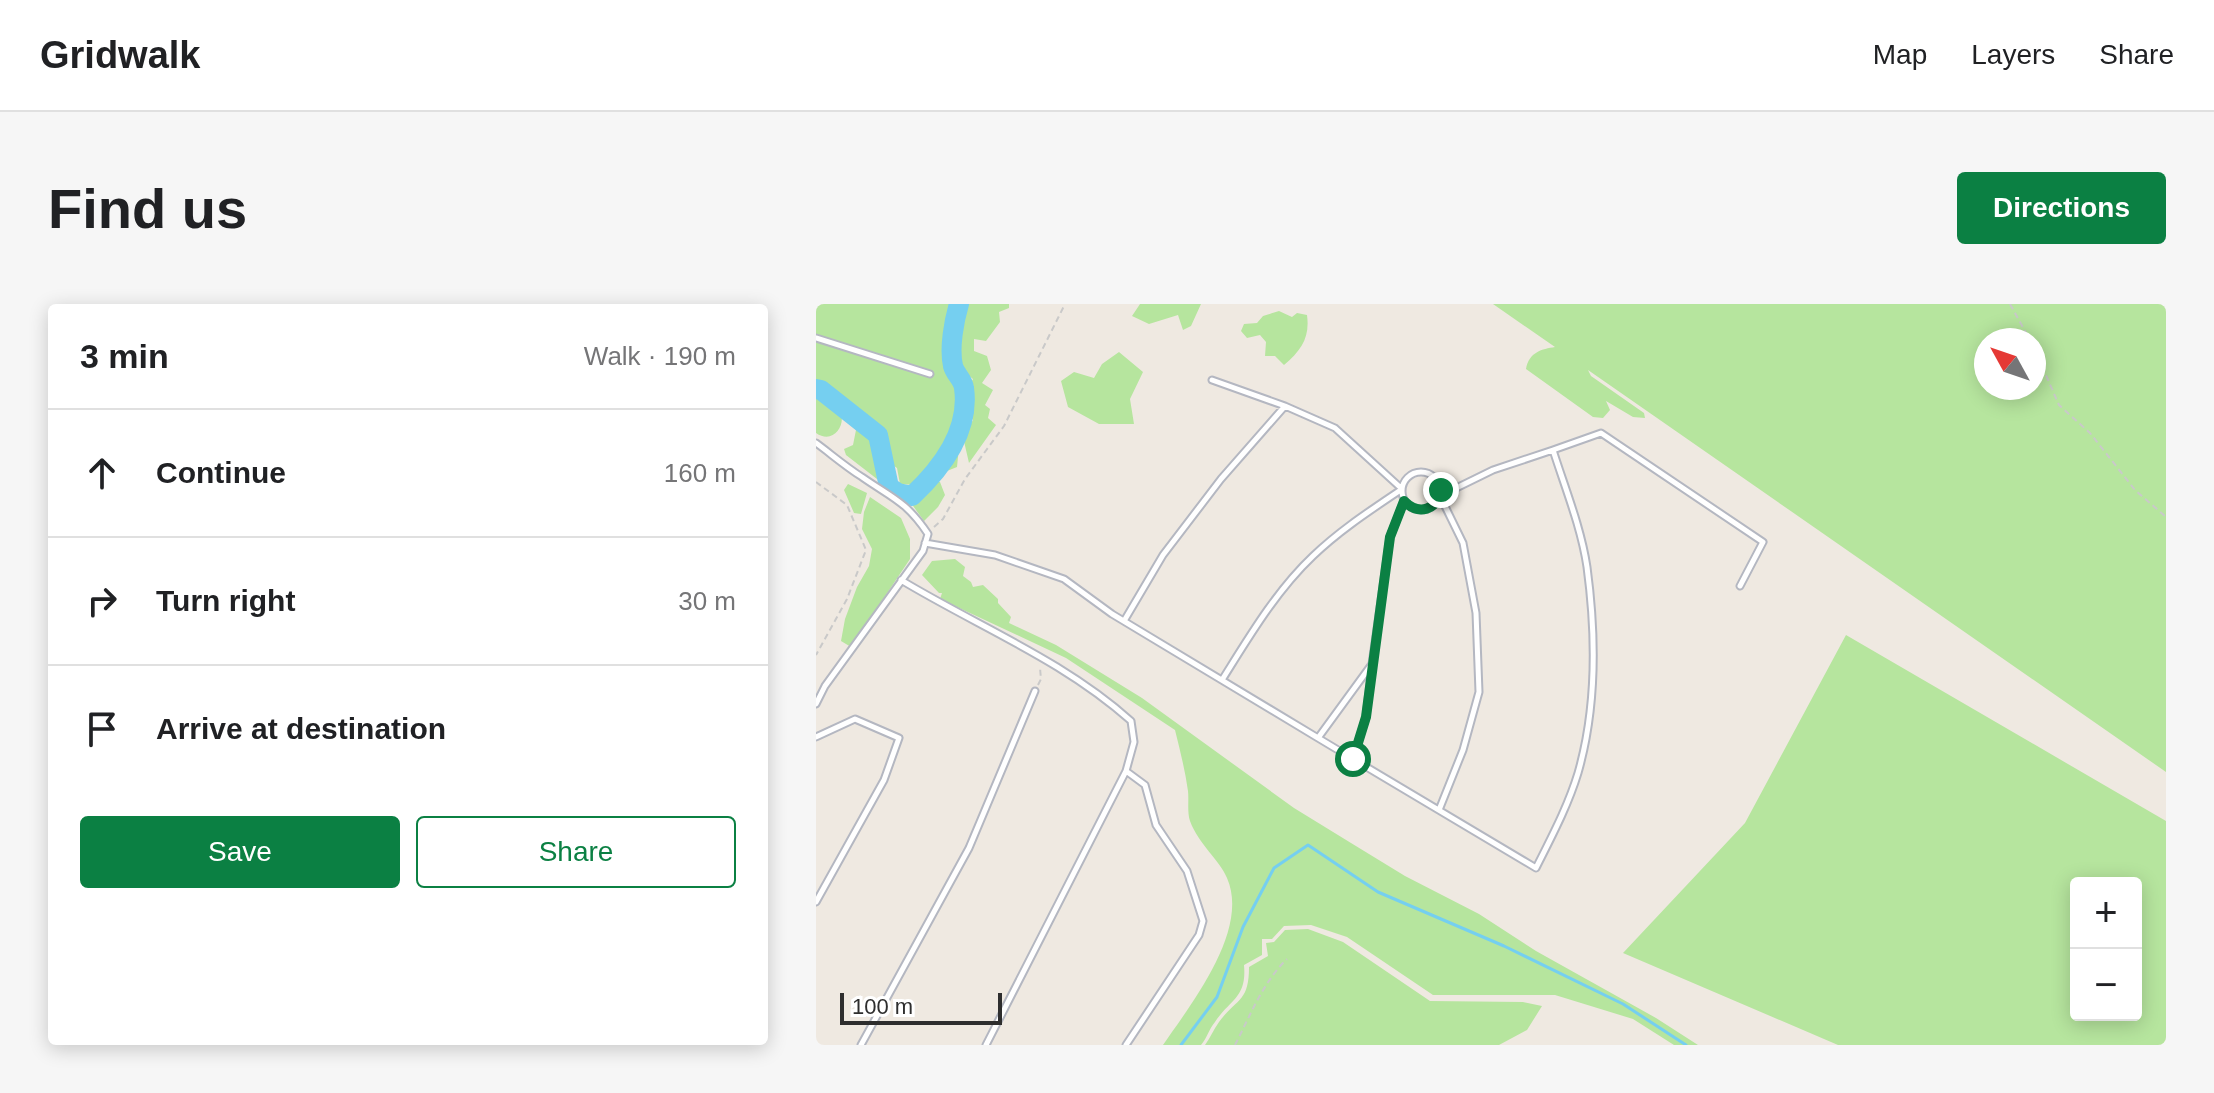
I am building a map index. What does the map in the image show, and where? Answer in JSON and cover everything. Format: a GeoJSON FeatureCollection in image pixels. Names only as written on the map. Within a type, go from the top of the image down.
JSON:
{"type":"FeatureCollection","features":[{"type":"Feature","properties":{"kind":"lane"},"geometry":{"type":"LineString","coordinates":[[816,338],[930,374]]}},
{"type":"Feature","properties":{"kind":"lane"},"geometry":{"type":"LineString","coordinates":[[1212,380],[1335,428],[1402,489]]}},
{"type":"Feature","properties":{"kind":"lane"},"geometry":{"type":"LineString","coordinates":[[1124,621],[1163,555],[1221,479],[1285,406]]}},
{"type":"Feature","properties":{"kind":"lane"},"geometry":{"type":"LineString","coordinates":[[1404,501],[1414,509],[1427,509],[1440,496],[1493,470],[1601,433],[1763,542],[1740,586]]}},
{"type":"Feature","properties":{"kind":"lane"},"geometry":{"type":"LineString","coordinates":[[816,443],[895,497],[913,512],[928,534],[923,551],[825,686],[816,704]]}},
{"type":"Feature","properties":{"kind":"lane"},"geometry":{"type":"LineString","coordinates":[[925,543],[995,555],[1064,579],[1124,621],[1536,868],[1566,807],[1579,770],[1592,702],[1594,663],[1587,566],[1553,450]]}},
{"type":"Feature","properties":{"kind":"lane"},"geometry":{"type":"LineString","coordinates":[[1353,759],[1366,717],[1390,537],[1404,501],[1402,489],[1412,473],[1425,471],[1440,484],[1440,496],[1463,543],[1476,613],[1479,692],[1463,750],[1439,810]]}},
{"type":"Feature","properties":{"kind":"lane"},"geometry":{"type":"LineString","coordinates":[[1222,680],[1262,615],[1311,557],[1356,519],[1402,489]]}},
{"type":"Feature","properties":{"kind":"lane"},"geometry":{"type":"LineString","coordinates":[[901,580],[1040,655],[1105,698],[1131,721],[1134,742],[1126,771],[986,1045]]}},
{"type":"Feature","properties":{"kind":"lane"},"geometry":{"type":"LineString","coordinates":[[1318,738],[1372,664]]}},
{"type":"Feature","properties":{"kind":"lane"},"geometry":{"type":"LineString","coordinates":[[861,1045],[969,848],[1035,691]]}},
{"type":"Feature","properties":{"kind":"lane"},"geometry":{"type":"LineString","coordinates":[[816,737],[855,719],[899,738],[884,780],[816,902]]}},
{"type":"Feature","properties":{"kind":"lane"},"geometry":{"type":"LineString","coordinates":[[1126,771],[1145,785],[1156,825],[1187,871],[1203,921],[1199,935],[1126,1045]]}},
{"type":"Feature","properties":{"kind":"path"},"geometry":{"type":"LineString","coordinates":[[928,534],[943,519],[965,479],[1004,426],[1065,304]]}},
{"type":"Feature","properties":{"kind":"path"},"geometry":{"type":"LineString","coordinates":[[2010,304],[2023,328]]}},
{"type":"Feature","properties":{"kind":"path"},"geometry":{"type":"LineString","coordinates":[[2046,375],[2059,405],[2090,433],[2135,490],[2166,517]]}},
{"type":"Feature","properties":{"kind":"path"},"geometry":{"type":"LineString","coordinates":[[816,482],[847,505],[866,550],[847,599],[816,655]]}},
{"type":"Feature","properties":{"kind":"path"},"geometry":{"type":"LineString","coordinates":[[1035,691],[1041,679],[1040,655]]}},
{"type":"Feature","properties":{"kind":"path"},"geometry":{"type":"LineString","coordinates":[[1235,1045],[1277,968],[1287,959]]}},
{"type":"Feature","properties":{"kind":"green space"},"geometry":{"type":"Polygon","coordinates":[[[816,304],[959,304],[947,351],[948,365],[960,393],[962,417],[957,467],[937,475],[929,471],[916,485],[900,484],[897,468],[887,461],[885,447],[877,450],[877,479],[846,455],[844,449],[853,445],[856,430],[849,424],[851,411],[838,407],[842,419],[838,430],[829,436],[816,433],[816,304]]]}},
{"type":"Feature","properties":{"kind":"green space"},"geometry":{"type":"Polygon","coordinates":[[[966,304],[1009,304],[1009,308],[999,312],[1000,322],[986,341],[974,339],[974,351],[987,356],[991,370],[982,383],[993,390],[985,405],[990,409],[988,418],[996,425],[969,463],[963,437],[973,420],[968,414],[971,408],[967,390],[973,379],[958,367],[955,353],[966,304]]]}},
{"type":"Feature","properties":{"kind":"green space"},"geometry":{"type":"Polygon","coordinates":[[[1140,304],[1201,304],[1191,326],[1183,330],[1178,315],[1149,324],[1132,316],[1140,304]]]}},
{"type":"Feature","properties":{"kind":"green space"},"geometry":{"type":"Polygon","coordinates":[[[1493,304],[2166,304],[2166,772],[1588,370],[1591,376],[1644,413],[1645,418],[1633,417],[1606,401],[1610,410],[1603,418],[1593,417],[1526,369],[1533,355],[1555,347],[1493,304]]]}},
{"type":"Feature","properties":{"kind":"green space"},"geometry":{"type":"Polygon","coordinates":[[[1279,311],[1292,317],[1297,313],[1307,315],[1303,343],[1284,365],[1275,356],[1265,356],[1266,342],[1260,335],[1247,338],[1241,331],[1244,324],[1257,323],[1263,316],[1279,311]]]}},
{"type":"Feature","properties":{"kind":"green space"},"geometry":{"type":"Polygon","coordinates":[[[1119,352],[1143,372],[1130,399],[1134,424],[1099,424],[1068,407],[1061,381],[1074,372],[1094,378],[1102,364],[1119,352]]]}},
{"type":"Feature","properties":{"kind":"green space"},"geometry":{"type":"Polygon","coordinates":[[[933,480],[940,482],[945,495],[924,521],[908,499],[906,491],[925,487],[933,480]]]}},
{"type":"Feature","properties":{"kind":"green space"},"geometry":{"type":"Polygon","coordinates":[[[848,484],[867,493],[861,514],[854,513],[844,490],[848,484]]]}},
{"type":"Feature","properties":{"kind":"green space"},"geometry":{"type":"Polygon","coordinates":[[[870,497],[901,518],[910,539],[910,559],[851,647],[841,641],[845,619],[869,566],[872,549],[862,529],[870,497]]]}},
{"type":"Feature","properties":{"kind":"green space"},"geometry":{"type":"Polygon","coordinates":[[[955,559],[965,567],[963,576],[973,587],[983,585],[998,599],[1011,617],[1009,623],[1056,645],[1142,698],[1294,808],[1351,843],[1405,876],[1479,914],[1536,951],[1698,1045],[1674,1045],[1633,1019],[1555,995],[1433,995],[1347,937],[1311,925],[1284,926],[1272,939],[1262,939],[1262,955],[1244,965],[1240,991],[1201,1045],[1163,1045],[1214,966],[1231,920],[1232,898],[1227,878],[1190,821],[1187,783],[1175,730],[1066,658],[940,599],[942,593],[922,575],[932,561],[955,559]]]}},
{"type":"Feature","properties":{"kind":"green space"},"geometry":{"type":"Polygon","coordinates":[[[1846,635],[2166,821],[2166,1045],[1838,1045],[1623,953],[1745,823],[1846,635]]]}},
{"type":"Feature","properties":{"kind":"green space"},"geometry":{"type":"Polygon","coordinates":[[[1308,929],[1343,942],[1430,1001],[1523,1002],[1542,1006],[1527,1030],[1499,1045],[1205,1045],[1219,1022],[1241,999],[1247,987],[1249,967],[1268,956],[1266,943],[1274,942],[1285,930],[1308,929]]]}},
{"type":"Feature","properties":{"kind":"waterway"},"geometry":{"type":"LineString","coordinates":[[816,389],[878,435],[889,487],[912,496],[943,461],[963,419],[964,388],[953,366],[952,351],[959,304]]}},
{"type":"Feature","properties":{"kind":"waterway"},"geometry":{"type":"LineString","coordinates":[[1181,1045],[1217,997],[1243,927],[1274,868],[1308,845],[1378,892],[1504,946],[1623,1004],[1686,1045]]}},
{"type":"Feature","properties":{"kind":"route"},"geometry":{"type":"LineString","coordinates":[[1353,759],[1366,717],[1390,537],[1404,501],[1414,509],[1427,509],[1437,502],[1441,490]]}}]}
